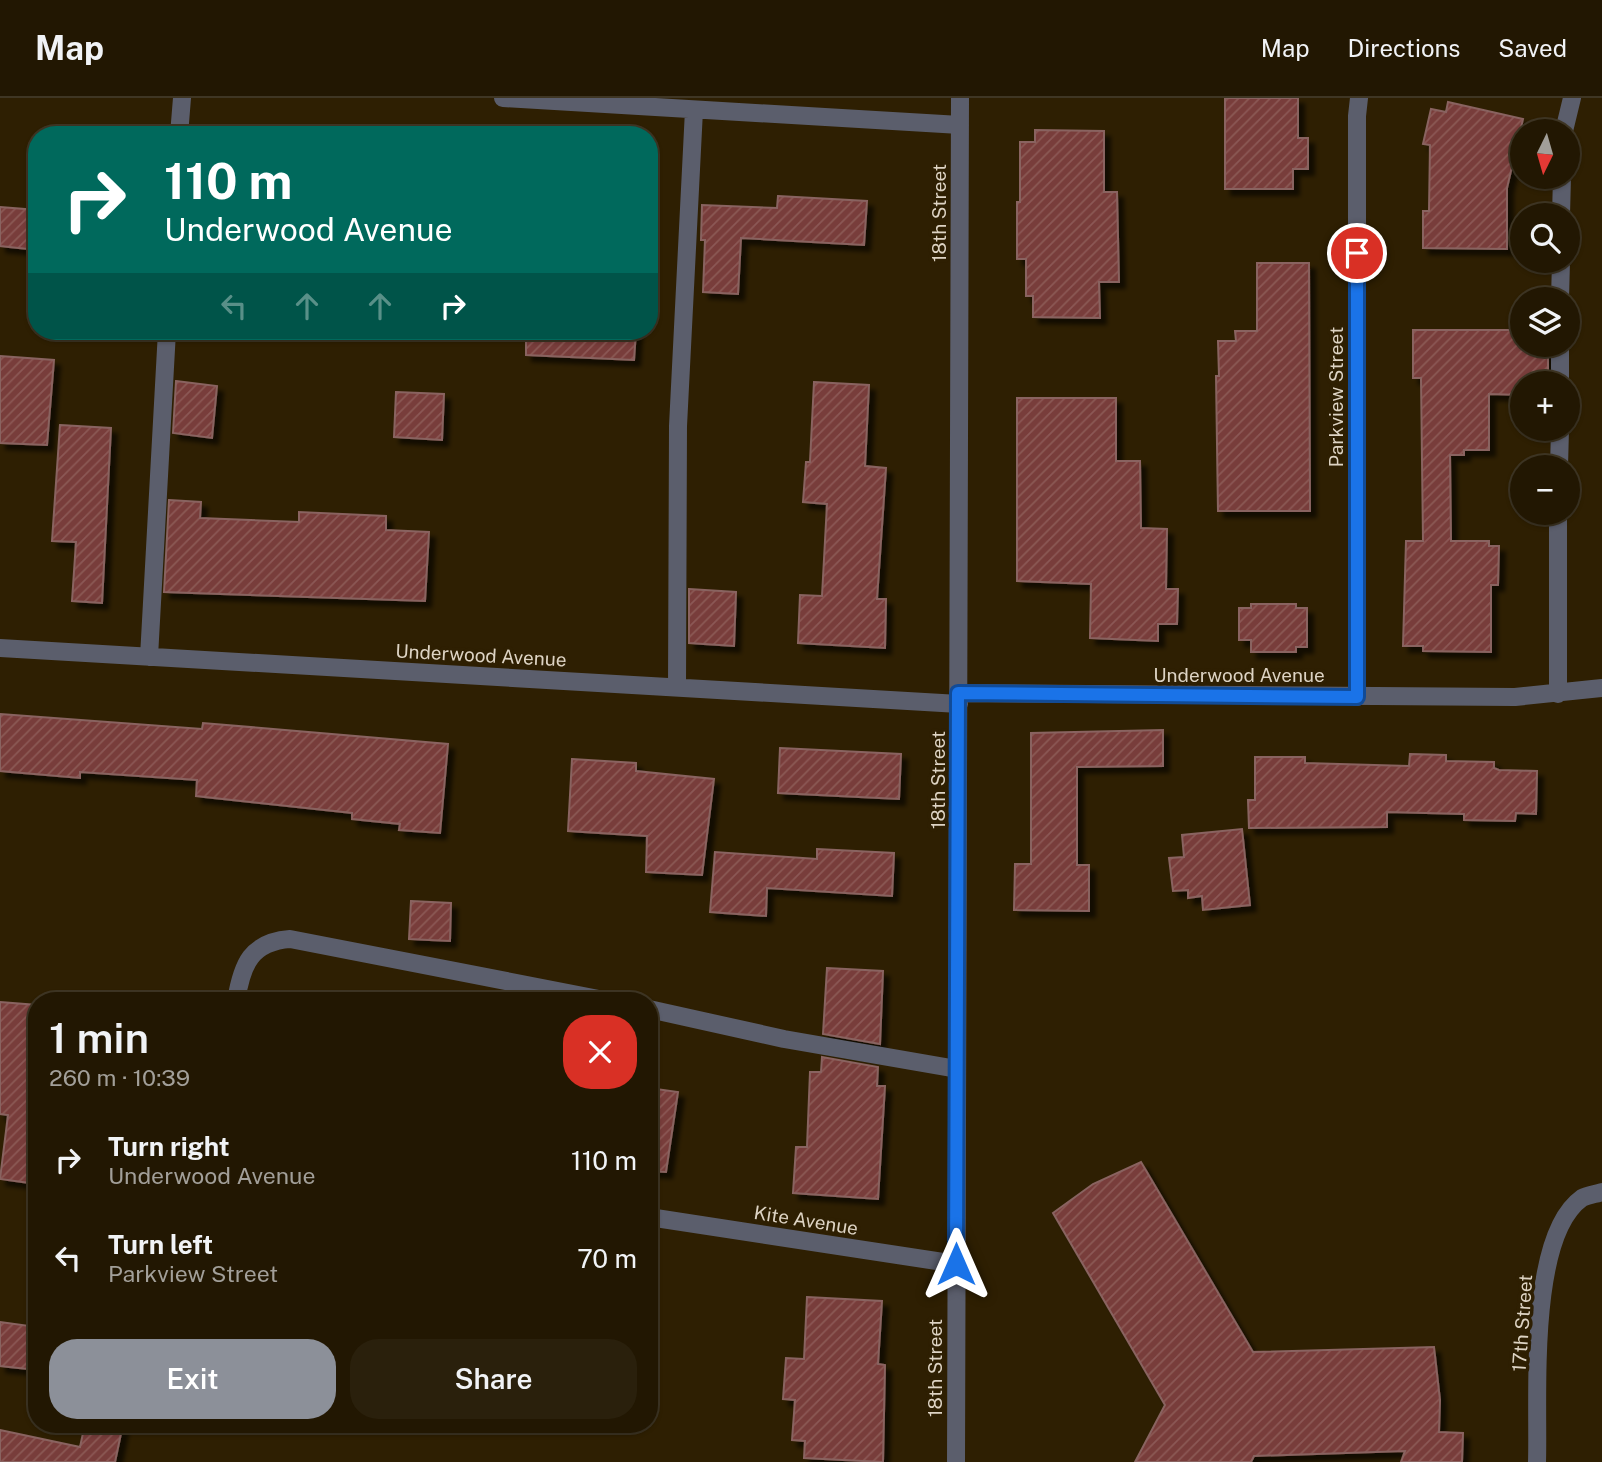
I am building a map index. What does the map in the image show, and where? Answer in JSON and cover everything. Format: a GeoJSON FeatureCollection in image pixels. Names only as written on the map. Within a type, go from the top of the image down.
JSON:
{"type":"FeatureCollection","features":[{"type":"Feature","properties":{"kind":"street"},"geometry":{"type":"LineString","coordinates":[[180,126],[182,98]]}},
{"type":"Feature","properties":{"kind":"street"},"geometry":{"type":"LineString","coordinates":[[503,98],[960,125]]}},
{"type":"Feature","properties":{"kind":"street","name":"18th Street"},"geometry":{"type":"LineString","coordinates":[[956,1462],[960,98]]}},
{"type":"Feature","properties":{"kind":"street","name":"Parkview Street"},"geometry":{"type":"LineString","coordinates":[[1357,697],[1357,116],[1360,98]]}},
{"type":"Feature","properties":{"kind":"street"},"geometry":{"type":"LineString","coordinates":[[1567,119],[1572,98]]}},
{"type":"Feature","properties":{"kind":"street"},"geometry":{"type":"LineString","coordinates":[[677,687],[678,426],[694,110]]}},
{"type":"Feature","properties":{"kind":"street"},"geometry":{"type":"LineString","coordinates":[[149,657],[167,340]]}},
{"type":"Feature","properties":{"kind":"street"},"geometry":{"type":"LineString","coordinates":[[1558,525],[1558,694]]}},
{"type":"Feature","properties":{"kind":"street","name":"Underwood Avenue"},"geometry":{"type":"LineString","coordinates":[[0,648],[677,687],[959,698],[1558,694],[1602,688]]}},
{"type":"Feature","properties":{"kind":"street"},"geometry":{"type":"LineString","coordinates":[[239,992],[247,963],[258,947],[272,941],[290,939],[563,992]]}},
{"type":"Feature","properties":{"kind":"street"},"geometry":{"type":"LineString","coordinates":[[658,1011],[784,1039],[957,1069]]}},
{"type":"Feature","properties":{"kind":"street","name":"17th Street"},"geometry":{"type":"LineString","coordinates":[[1537,1462],[1543,1286],[1563,1220],[1582,1198],[1602,1192]]}},
{"type":"Feature","properties":{"kind":"street","name":"Kite Avenue"},"geometry":{"type":"LineString","coordinates":[[658,1218],[956,1264]]}},
{"type":"Feature","properties":{"kind":"building"},"geometry":{"type":"Polygon","coordinates":[[[1225,98],[1298,98],[1298,138],[1308,138],[1308,169],[1293,169],[1293,189],[1225,189],[1225,98]]]}},
{"type":"Feature","properties":{"kind":"building"},"geometry":{"type":"Polygon","coordinates":[[[1448,102],[1523,119],[1510,119],[1507,249],[1423,248],[1423,211],[1429,211],[1430,145],[1423,144],[1431,109],[1446,112],[1448,102]]]}},
{"type":"Feature","properties":{"kind":"building"},"geometry":{"type":"Polygon","coordinates":[[[1035,130],[1104,131],[1104,192],[1117,192],[1119,282],[1099,282],[1100,318],[1033,317],[1033,296],[1026,296],[1026,259],[1017,259],[1017,202],[1020,202],[1020,142],[1035,142],[1035,130]]]}},
{"type":"Feature","properties":{"kind":"building"},"geometry":{"type":"Polygon","coordinates":[[[778,196],[867,201],[864,245],[741,238],[738,294],[703,292],[705,240],[701,240],[702,205],[777,208],[778,196]]]}},
{"type":"Feature","properties":{"kind":"building"},"geometry":{"type":"Polygon","coordinates":[[[0,207],[28,209],[28,249],[0,246],[0,207]]]}},
{"type":"Feature","properties":{"kind":"building"},"geometry":{"type":"Polygon","coordinates":[[[1257,263],[1309,263],[1310,511],[1218,511],[1218,341],[1236,341],[1235,331],[1257,331],[1257,263]]]}},
{"type":"Feature","properties":{"kind":"building"},"geometry":{"type":"Polygon","coordinates":[[[1413,330],[1510,330],[1510,357],[1548,357],[1548,371],[1510,371],[1510,395],[1489,394],[1489,450],[1464,450],[1464,455],[1450,455],[1451,541],[1489,541],[1489,546],[1499,546],[1498,585],[1491,585],[1491,652],[1423,651],[1423,646],[1403,646],[1406,541],[1423,541],[1421,378],[1413,378],[1413,330]]]}},
{"type":"Feature","properties":{"kind":"building"},"geometry":{"type":"Polygon","coordinates":[[[526,340],[635,340],[634,360],[526,355],[526,340]]]}},
{"type":"Feature","properties":{"kind":"building"},"geometry":{"type":"Polygon","coordinates":[[[0,356],[54,360],[47,445],[0,443],[0,356]]]}},
{"type":"Feature","properties":{"kind":"building"},"geometry":{"type":"Polygon","coordinates":[[[176,381],[217,386],[212,438],[173,433],[176,381]]]}},
{"type":"Feature","properties":{"kind":"building"},"geometry":{"type":"Polygon","coordinates":[[[814,382],[869,385],[865,466],[886,468],[877,599],[886,599],[885,648],[798,643],[800,595],[822,596],[827,504],[803,502],[806,462],[810,462],[814,382]]]}},
{"type":"Feature","properties":{"kind":"building"},"geometry":{"type":"Polygon","coordinates":[[[396,392],[444,394],[442,440],[394,437],[396,392]]]}},
{"type":"Feature","properties":{"kind":"building"},"geometry":{"type":"Polygon","coordinates":[[[1017,398],[1116,398],[1116,461],[1140,461],[1141,528],[1167,529],[1166,589],[1178,589],[1177,624],[1158,624],[1158,641],[1090,638],[1091,584],[1017,581],[1017,398]]]}},
{"type":"Feature","properties":{"kind":"building"},"geometry":{"type":"Polygon","coordinates":[[[60,425],[111,428],[102,603],[72,601],[76,542],[52,541],[60,425]]]}},
{"type":"Feature","properties":{"kind":"building"},"geometry":{"type":"Polygon","coordinates":[[[169,500],[201,502],[200,518],[299,522],[299,512],[386,516],[386,530],[429,532],[425,601],[164,592],[169,500]]]}},
{"type":"Feature","properties":{"kind":"building"},"geometry":{"type":"Polygon","coordinates":[[[689,589],[736,592],[734,646],[689,643],[689,589]]]}},
{"type":"Feature","properties":{"kind":"building"},"geometry":{"type":"Polygon","coordinates":[[[1251,604],[1296,604],[1296,608],[1307,608],[1307,647],[1296,647],[1296,652],[1251,652],[1251,640],[1239,640],[1239,608],[1251,608],[1251,604]]]}},
{"type":"Feature","properties":{"kind":"building"},"geometry":{"type":"Polygon","coordinates":[[[0,714],[202,729],[203,723],[448,744],[440,833],[399,830],[400,824],[352,819],[352,813],[196,796],[197,780],[80,772],[80,778],[0,771],[0,714]]]}},
{"type":"Feature","properties":{"kind":"building"},"geometry":{"type":"Polygon","coordinates":[[[1163,730],[1163,766],[1077,767],[1077,865],[1089,865],[1089,911],[1014,910],[1015,864],[1031,864],[1031,733],[1163,730]]]}},
{"type":"Feature","properties":{"kind":"building"},"geometry":{"type":"Polygon","coordinates":[[[780,748],[901,754],[899,799],[778,793],[780,748]]]}},
{"type":"Feature","properties":{"kind":"building"},"geometry":{"type":"Polygon","coordinates":[[[1410,754],[1446,755],[1446,761],[1494,762],[1494,768],[1499,770],[1537,771],[1536,814],[1516,813],[1515,821],[1464,820],[1464,814],[1387,812],[1387,827],[1249,828],[1248,800],[1255,800],[1255,757],[1305,757],[1305,763],[1409,766],[1410,754]]]}},
{"type":"Feature","properties":{"kind":"building"},"geometry":{"type":"Polygon","coordinates":[[[572,759],[636,763],[636,771],[714,779],[702,875],[646,872],[647,836],[568,831],[572,759]]]}},
{"type":"Feature","properties":{"kind":"building"},"geometry":{"type":"Polygon","coordinates":[[[1242,829],[1250,905],[1203,910],[1202,896],[1188,898],[1188,890],[1173,891],[1169,858],[1184,857],[1182,835],[1242,829]]]}},
{"type":"Feature","properties":{"kind":"building"},"geometry":{"type":"Polygon","coordinates":[[[817,849],[894,853],[892,896],[767,888],[766,916],[710,912],[715,852],[817,859],[817,849]]]}},
{"type":"Feature","properties":{"kind":"building"},"geometry":{"type":"Polygon","coordinates":[[[411,901],[451,903],[450,941],[409,939],[411,901]]]}},
{"type":"Feature","properties":{"kind":"building"},"geometry":{"type":"Polygon","coordinates":[[[827,968],[883,971],[880,1044],[823,1034],[827,968]]]}},
{"type":"Feature","properties":{"kind":"building"},"geometry":{"type":"Polygon","coordinates":[[[0,1002],[28,1004],[28,1183],[0,1179],[8,1115],[0,1114],[0,1002]]]}},
{"type":"Feature","properties":{"kind":"building"},"geometry":{"type":"Polygon","coordinates":[[[822,1057],[878,1067],[877,1086],[885,1086],[878,1199],[793,1193],[796,1147],[807,1147],[810,1072],[821,1072],[822,1057]]]}},
{"type":"Feature","properties":{"kind":"building"},"geometry":{"type":"Polygon","coordinates":[[[658,1089],[678,1092],[666,1172],[658,1172],[658,1089]]]}},
{"type":"Feature","properties":{"kind":"building"},"geometry":{"type":"Polygon","coordinates":[[[1141,1162],[1253,1352],[1434,1347],[1440,1400],[1439,1432],[1463,1433],[1462,1462],[1401,1462],[1405,1451],[1254,1456],[1251,1462],[1135,1462],[1165,1405],[1053,1213],[1093,1184],[1141,1162]]]}},
{"type":"Feature","properties":{"kind":"building"},"geometry":{"type":"Polygon","coordinates":[[[807,1297],[882,1301],[878,1364],[885,1365],[883,1462],[804,1458],[805,1441],[792,1440],[795,1400],[783,1399],[786,1358],[804,1359],[807,1297]]]}},
{"type":"Feature","properties":{"kind":"building"},"geometry":{"type":"Polygon","coordinates":[[[0,1322],[28,1326],[28,1369],[0,1366],[0,1322]]]}},
{"type":"Feature","properties":{"kind":"building"},"geometry":{"type":"Polygon","coordinates":[[[0,1430],[80,1447],[83,1433],[121,1433],[115,1462],[0,1462],[0,1430]]]}},
{"type":"Feature","properties":{"kind":"route"},"geometry":{"type":"LineString","coordinates":[[956,1264],[958,693],[1357,697],[1357,253]]}}]}
